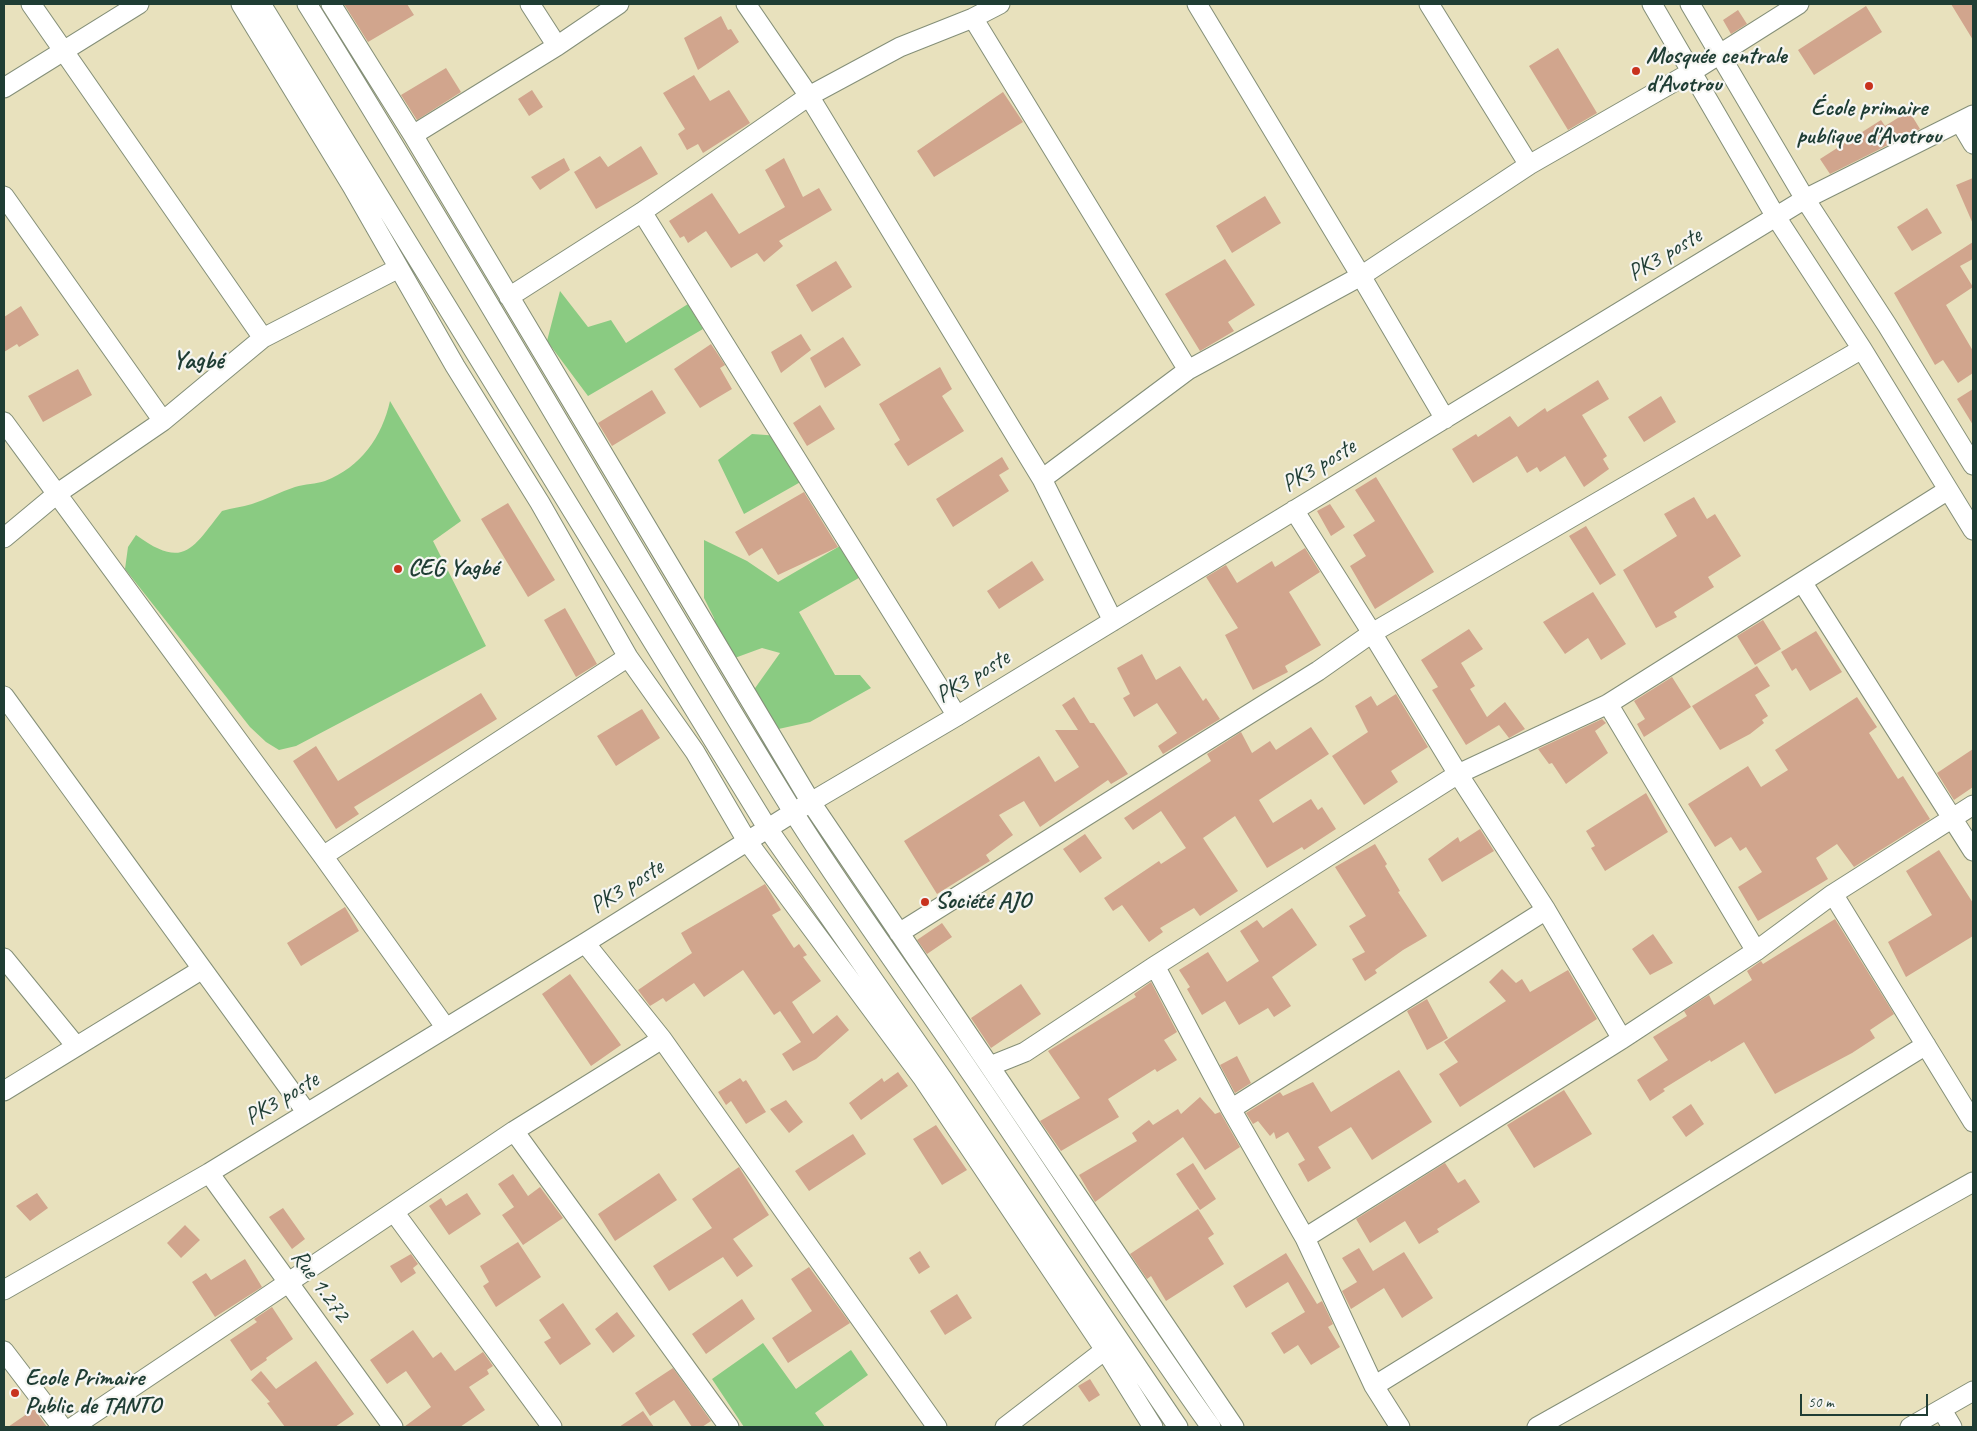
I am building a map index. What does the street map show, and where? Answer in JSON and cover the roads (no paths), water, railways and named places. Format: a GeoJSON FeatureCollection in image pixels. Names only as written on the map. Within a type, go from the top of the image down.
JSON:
{"type":"FeatureCollection","features":[{"type":"Feature","properties":{"kind":"street"},"geometry":{"type":"LineString","coordinates":[[31,4],[262,338]]}},
{"type":"Feature","properties":{"kind":"street"},"geometry":{"type":"LineString","coordinates":[[4,88],[140,4]]}},
{"type":"Feature","properties":{"kind":"street"},"geometry":{"type":"LineString","coordinates":[[241,4],[352,186],[455,366],[540,503],[628,656],[695,752],[747,841],[922,1077],[1105,1350],[1154,1427]]}},
{"type":"Feature","properties":{"kind":"street"},"geometry":{"type":"LineString","coordinates":[[261,4],[768,829],[944,1081],[1178,1427]]}},
{"type":"Feature","properties":{"kind":"street"},"geometry":{"type":"LineString","coordinates":[[307,4],[403,158],[497,321],[794,812],[881,943],[972,1074],[1130,1313],[1211,1427]]}},
{"type":"Feature","properties":{"kind":"street"},"geometry":{"type":"LineString","coordinates":[[330,4],[413,134],[812,804],[990,1066],[1078,1200],[1234,1427]]}},
{"type":"Feature","properties":{"kind":"street"},"geometry":{"type":"LineString","coordinates":[[530,4],[557,46]]}},
{"type":"Feature","properties":{"kind":"street"},"geometry":{"type":"LineString","coordinates":[[413,134],[557,46],[619,4]]}},
{"type":"Feature","properties":{"kind":"street"},"geometry":{"type":"LineString","coordinates":[[746,4],[808,96],[1042,479],[1113,621]]}},
{"type":"Feature","properties":{"kind":"street"},"geometry":{"type":"LineString","coordinates":[[509,297],[642,212],[808,96],[900,47],[973,18],[1000,4]]}},
{"type":"Feature","properties":{"kind":"street"},"geometry":{"type":"LineString","coordinates":[[1197,4],[1445,419]]}},
{"type":"Feature","properties":{"kind":"street"},"geometry":{"type":"LineString","coordinates":[[1429,4],[1530,165]]}},
{"type":"Feature","properties":{"kind":"street"},"geometry":{"type":"LineString","coordinates":[[1652,4],[1693,71],[1776,217],[1862,349],[1973,530]]}},
{"type":"Feature","properties":{"kind":"street"},"geometry":{"type":"LineString","coordinates":[[1690,4],[1805,199],[1887,325],[1973,465]]}},
{"type":"Feature","properties":{"kind":"street"},"geometry":{"type":"LineString","coordinates":[[1042,479],[1188,370],[1361,276],[1530,165],[1693,71],[1799,4]]}},
{"type":"Feature","properties":{"kind":"street"},"geometry":{"type":"LineString","coordinates":[[973,18],[1188,370]]}},
{"type":"Feature","properties":{"kind":"street"},"geometry":{"type":"LineString","coordinates":[[1967,118],[1973,144]]}},
{"type":"Feature","properties":{"kind":"street","name":"PK3 poste"},"geometry":{"type":"LineString","coordinates":[[4,1290],[209,1173],[585,943],[794,812],[812,804],[1805,199],[1967,118]]}},
{"type":"Feature","properties":{"kind":"street"},"geometry":{"type":"LineString","coordinates":[[4,196],[164,421]]}},
{"type":"Feature","properties":{"kind":"street"},"geometry":{"type":"LineString","coordinates":[[642,212],[957,716]]}},
{"type":"Feature","properties":{"kind":"street"},"geometry":{"type":"LineString","coordinates":[[4,538],[58,493],[164,421],[262,338],[399,268]]}},
{"type":"Feature","properties":{"kind":"street"},"geometry":{"type":"LineString","coordinates":[[899,933],[1318,671],[1372,633],[1862,349]]}},
{"type":"Feature","properties":{"kind":"street"},"geometry":{"type":"LineString","coordinates":[[4,422],[323,856],[446,1028]]}},
{"type":"Feature","properties":{"kind":"street"},"geometry":{"type":"LineString","coordinates":[[990,1066],[1025,1052],[1155,966],[1458,774],[1608,704],[1948,490]]}},
{"type":"Feature","properties":{"kind":"street"},"geometry":{"type":"LineString","coordinates":[[1294,510],[1458,774],[1546,910],[1622,1039]]}},
{"type":"Feature","properties":{"kind":"street"},"geometry":{"type":"LineString","coordinates":[[1802,582],[1954,818],[1973,851]]}},
{"type":"Feature","properties":{"kind":"street"},"geometry":{"type":"LineString","coordinates":[[323,856],[628,656]]}},
{"type":"Feature","properties":{"kind":"street"},"geometry":{"type":"LineString","coordinates":[[4,696],[307,1113]]}},
{"type":"Feature","properties":{"kind":"street"},"geometry":{"type":"LineString","coordinates":[[1608,704],[1756,951]]}},
{"type":"Feature","properties":{"kind":"street"},"geometry":{"type":"LineString","coordinates":[[1305,1238],[1622,1039],[1756,951],[1833,894],[1973,805]]}},
{"type":"Feature","properties":{"kind":"street"},"geometry":{"type":"LineString","coordinates":[[1833,894],[1973,1122]]}},
{"type":"Feature","properties":{"kind":"street"},"geometry":{"type":"LineString","coordinates":[[1231,1108],[1546,910]]}},
{"type":"Feature","properties":{"kind":"street"},"geometry":{"type":"LineString","coordinates":[[585,943],[662,1039],[936,1427]]}},
{"type":"Feature","properties":{"kind":"street"},"geometry":{"type":"LineString","coordinates":[[4,958],[76,1046]]}},
{"type":"Feature","properties":{"kind":"street"},"geometry":{"type":"LineString","coordinates":[[1155,966],[1231,1108],[1305,1238],[1374,1386],[1400,1427]]}},
{"type":"Feature","properties":{"kind":"street"},"geometry":{"type":"LineString","coordinates":[[4,1091],[202,970]]}},
{"type":"Feature","properties":{"kind":"street"},"geometry":{"type":"LineString","coordinates":[[74,1427],[514,1131],[662,1039]]}},
{"type":"Feature","properties":{"kind":"street"},"geometry":{"type":"LineString","coordinates":[[1374,1386],[1926,1045]]}},
{"type":"Feature","properties":{"kind":"street"},"geometry":{"type":"LineString","coordinates":[[514,1131],[729,1427]]}},
{"type":"Feature","properties":{"kind":"street","name":"Rue 1.272"},"geometry":{"type":"LineString","coordinates":[[209,1173],[384,1424]]}},
{"type":"Feature","properties":{"kind":"street"},"geometry":{"type":"LineString","coordinates":[[1538,1427],[1973,1182]]}},
{"type":"Feature","properties":{"kind":"street"},"geometry":{"type":"LineString","coordinates":[[394,1212],[552,1427]]}},
{"type":"Feature","properties":{"kind":"street"},"geometry":{"type":"LineString","coordinates":[[1005,1427],[1105,1350]]}},
{"type":"Feature","properties":{"kind":"street"},"geometry":{"type":"LineString","coordinates":[[4,1351],[62,1427]]}},
{"type":"Feature","properties":{"kind":"street"},"geometry":{"type":"LineString","coordinates":[[1910,1427],[1973,1391]]}},
{"type":"Feature","properties":{"kind":"street"},"geometry":{"type":"LineString","coordinates":[[1942,1410],[1952,1427]]}},
{"type":"Feature","properties":{"kind":"place","name":"Mosquée centrale d'Avotrou"},"geometry":{"type":"Point","coordinates":[1636,71]}},
{"type":"Feature","properties":{"kind":"place","name":"École primaire publique d'Avotrou"},"geometry":{"type":"Point","coordinates":[1869,86]}},
{"type":"Feature","properties":{"kind":"place","name":"CEG Yagbé"},"geometry":{"type":"Point","coordinates":[398,569]}},
{"type":"Feature","properties":{"kind":"place","name":"Société AJO"},"geometry":{"type":"Point","coordinates":[925,902]}},
{"type":"Feature","properties":{"kind":"place","name":"Ecole Primaire Public de TANTO"},"geometry":{"type":"Point","coordinates":[15,1393]}},
{"type":"Feature","properties":{"kind":"district","name":"Yagbé"},"geometry":{"type":"Point","coordinates":[198,361]}}]}
